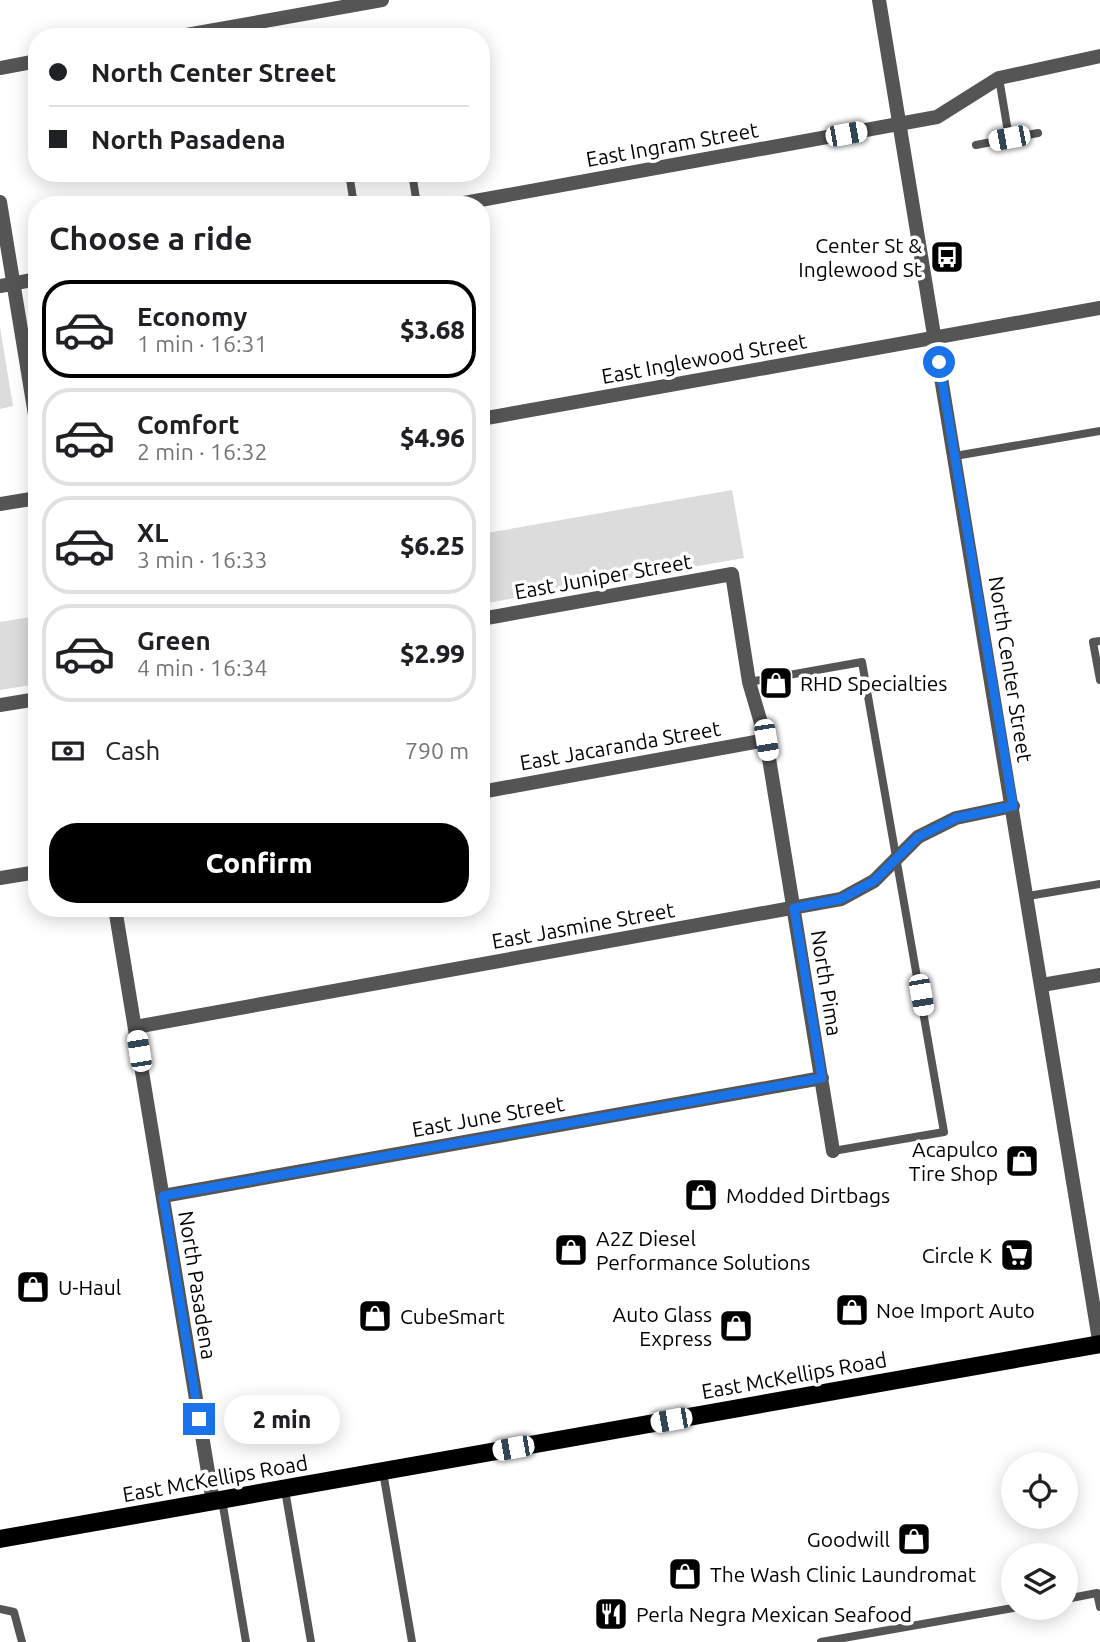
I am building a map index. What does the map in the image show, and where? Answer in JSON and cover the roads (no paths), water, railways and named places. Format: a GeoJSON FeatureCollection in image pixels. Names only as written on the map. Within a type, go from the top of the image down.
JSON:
{"type":"FeatureCollection","features":[{"type":"Feature","properties":{"kind":"main road","name":"East McKellips Road"},"geometry":{"type":"LineString","coordinates":[[0,1539],[1100,1345]]}},
{"type":"Feature","properties":{"kind":"street"},"geometry":{"type":"LineString","coordinates":[[225,28],[382,0]]}},
{"type":"Feature","properties":{"kind":"street","name":"North Center Street"},"geometry":{"type":"LineString","coordinates":[[878,0],[1100,1345]]}},
{"type":"Feature","properties":{"kind":"street","name":"East Ingram Street"},"geometry":{"type":"LineString","coordinates":[[490,198],[937,117],[999,78],[1100,56]]}},
{"type":"Feature","properties":{"kind":"street"},"geometry":{"type":"LineString","coordinates":[[0,68],[28,63]]}},
{"type":"Feature","properties":{"kind":"street"},"geometry":{"type":"LineString","coordinates":[[0,202],[7,285],[28,384]]}},
{"type":"Feature","properties":{"kind":"street"},"geometry":{"type":"LineString","coordinates":[[7,285],[28,281]]}},
{"type":"Feature","properties":{"kind":"street","name":"East Inglewood Street"},"geometry":{"type":"LineString","coordinates":[[490,417],[1100,308]]}},
{"type":"Feature","properties":{"kind":"street"},"geometry":{"type":"LineString","coordinates":[[0,504],[28,499]]}},
{"type":"Feature","properties":{"kind":"street","name":"East Juniper Street"},"geometry":{"type":"LineString","coordinates":[[490,617],[732,575]]}},
{"type":"Feature","properties":{"kind":"street","name":"North Pima"},"geometry":{"type":"LineString","coordinates":[[732,575],[749,682],[766,740],[833,1151]]}},
{"type":"Feature","properties":{"kind":"street"},"geometry":{"type":"LineString","coordinates":[[0,705],[28,700]]}},
{"type":"Feature","properties":{"kind":"street","name":"East Jacaranda Street"},"geometry":{"type":"LineString","coordinates":[[490,790],[766,740]]}},
{"type":"Feature","properties":{"kind":"street","name":"East Jasmine Street"},"geometry":{"type":"LineString","coordinates":[[135,1027],[841,899],[874,881],[918,837],[956,818],[1013,806]]}},
{"type":"Feature","properties":{"kind":"street"},"geometry":{"type":"LineString","coordinates":[[0,878],[28,873]]}},
{"type":"Feature","properties":{"kind":"street","name":"North Pasadena"},"geometry":{"type":"LineString","coordinates":[[117,917],[217,1501]]}},
{"type":"Feature","properties":{"kind":"street"},"geometry":{"type":"LineString","coordinates":[[1042,985],[1100,975]]}},
{"type":"Feature","properties":{"kind":"street","name":"East June Street"},"geometry":{"type":"LineString","coordinates":[[163,1196],[822,1078]]}},
{"type":"Feature","properties":{"kind":"lane"},"geometry":{"type":"LineString","coordinates":[[999,78],[1009,138]]}},
{"type":"Feature","properties":{"kind":"lane"},"geometry":{"type":"LineString","coordinates":[[976,145],[1038,133]]}},
{"type":"Feature","properties":{"kind":"lane"},"geometry":{"type":"LineString","coordinates":[[954,456],[1100,431]]}},
{"type":"Feature","properties":{"kind":"lane"},"geometry":{"type":"LineString","coordinates":[[1100,641],[1093,642],[1100,680]]}},
{"type":"Feature","properties":{"kind":"lane"},"geometry":{"type":"LineString","coordinates":[[749,682],[863,662],[944,1132],[833,1151]]}},
{"type":"Feature","properties":{"kind":"lane"},"geometry":{"type":"LineString","coordinates":[[1028,896],[1100,884]]}},
{"type":"Feature","properties":{"kind":"lane"},"geometry":{"type":"LineString","coordinates":[[383,1472],[412,1642]]}},
{"type":"Feature","properties":{"kind":"lane"},"geometry":{"type":"LineString","coordinates":[[284,1489],[311,1642]]}},
{"type":"Feature","properties":{"kind":"lane"},"geometry":{"type":"LineString","coordinates":[[217,1501],[246,1642]]}},
{"type":"Feature","properties":{"kind":"lane"},"geometry":{"type":"LineString","coordinates":[[1078,1597],[1097,1593],[1100,1607]]}},
{"type":"Feature","properties":{"kind":"lane"},"geometry":{"type":"LineString","coordinates":[[0,1609],[15,1612],[22,1642]]}},
{"type":"Feature","properties":{"kind":"lane"},"geometry":{"type":"LineString","coordinates":[[821,1642],[1001,1610]]}},
{"type":"Feature","properties":{"kind":"place","name":"Center St & Inglewood St"},"geometry":{"type":"Point","coordinates":[947,257]}},
{"type":"Feature","properties":{"kind":"place","name":"RHD Specialties"},"geometry":{"type":"Point","coordinates":[776,683]}},
{"type":"Feature","properties":{"kind":"place","name":"Acapulco Tire Shop"},"geometry":{"type":"Point","coordinates":[1022,1161]}},
{"type":"Feature","properties":{"kind":"place","name":"Modded Dirtbags"},"geometry":{"type":"Point","coordinates":[701,1195]}},
{"type":"Feature","properties":{"kind":"place","name":"A2Z Diesel Performance Solutions"},"geometry":{"type":"Point","coordinates":[571,1250]}},
{"type":"Feature","properties":{"kind":"place","name":"Circle K"},"geometry":{"type":"Point","coordinates":[1017,1255]}},
{"type":"Feature","properties":{"kind":"place","name":"U-Haul"},"geometry":{"type":"Point","coordinates":[33,1287]}},
{"type":"Feature","properties":{"kind":"place","name":"Noe Import Auto"},"geometry":{"type":"Point","coordinates":[852,1310]}},
{"type":"Feature","properties":{"kind":"place","name":"CubeSmart"},"geometry":{"type":"Point","coordinates":[375,1316]}},
{"type":"Feature","properties":{"kind":"place","name":"Auto Glass Express"},"geometry":{"type":"Point","coordinates":[736,1326]}},
{"type":"Feature","properties":{"kind":"place","name":"Goodwill"},"geometry":{"type":"Point","coordinates":[914,1539]}},
{"type":"Feature","properties":{"kind":"place","name":"The Wash Clinic Laundromat"},"geometry":{"type":"Point","coordinates":[685,1574]}},
{"type":"Feature","properties":{"kind":"place","name":"Perla Negra Mexican Seafood"},"geometry":{"type":"Point","coordinates":[611,1614]}}]}
